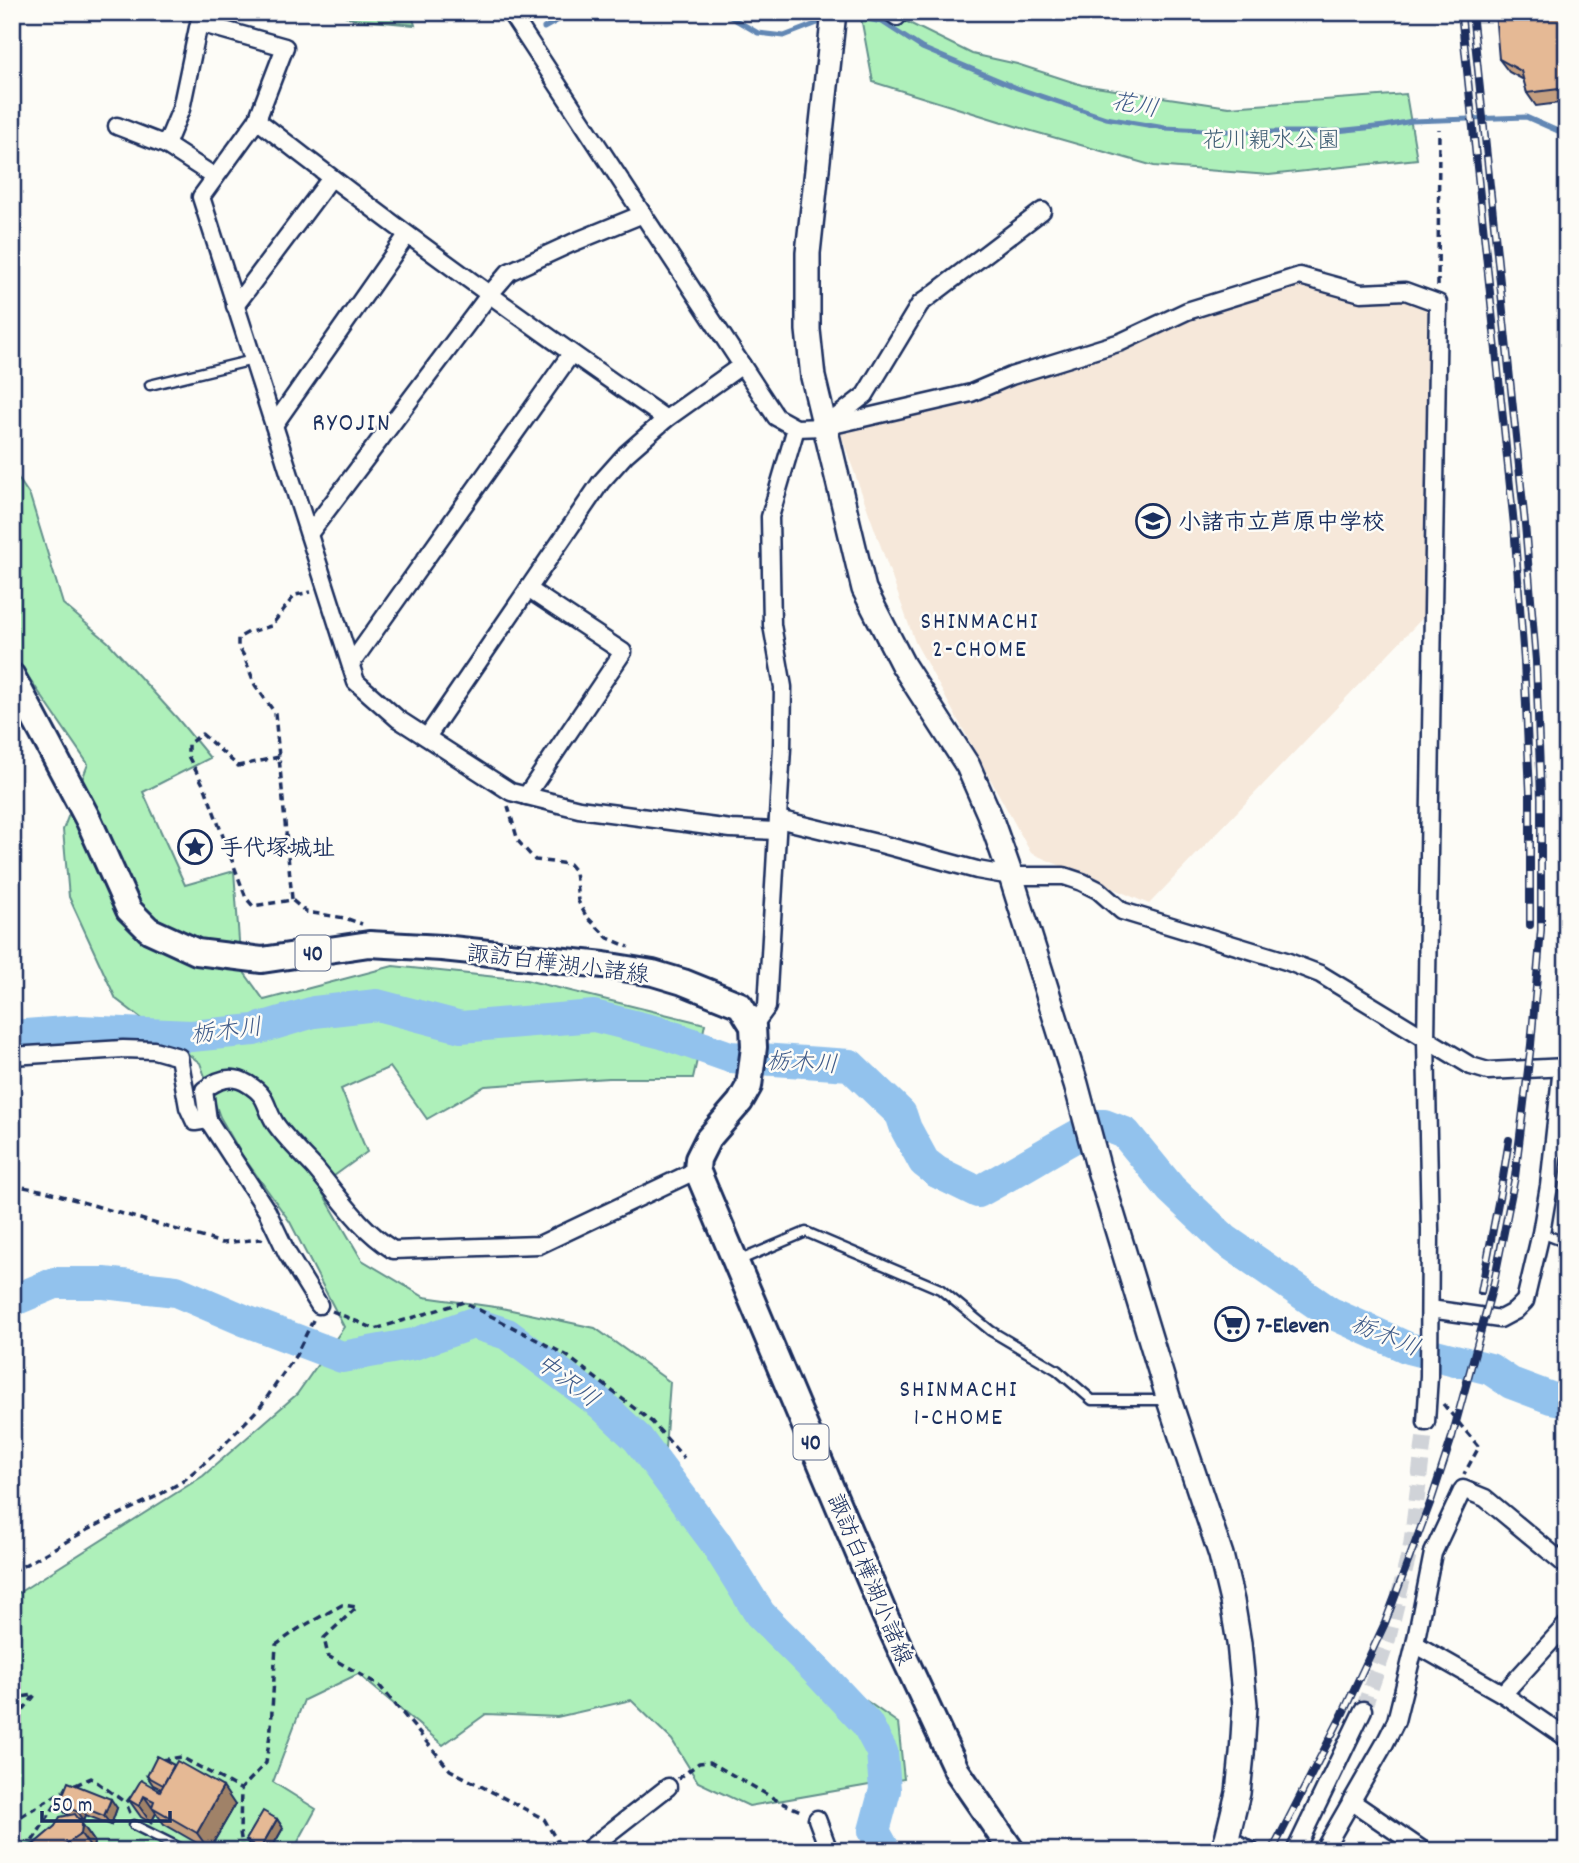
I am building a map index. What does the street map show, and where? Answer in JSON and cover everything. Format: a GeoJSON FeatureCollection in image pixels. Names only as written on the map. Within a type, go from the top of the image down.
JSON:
{"type":"FeatureCollection","features":[{"type":"Feature","properties":{"kind":"main road","name":"諏訪白樺湖小諸線"},"geometry":{"type":"LineString","coordinates":[[12,676],[89,821],[129,910],[149,930],[197,952],[262,960],[369,944],[442,948],[653,973],[683,982],[740,1006],[753,1026]]}},
{"type":"Feature","properties":{"kind":"main road"},"geometry":{"type":"LineString","coordinates":[[697,1170],[698,1159],[708,1139],[740,1102],[749,1086],[754,1047],[753,1026]]}},
{"type":"Feature","properties":{"kind":"main road","name":"諏訪白樺湖小諸線"},"geometry":{"type":"LineString","coordinates":[[697,1170],[885,1616],[957,1771],[1012,1851]]}},
{"type":"Feature","properties":{"kind":"street"},"geometry":{"type":"LineString","coordinates":[[510,12],[776,417],[796,428],[824,427],[971,393],[1011,376],[1121,342],[1188,312],[1300,276],[1361,293],[1405,291],[1438,303],[1426,1040],[1430,1310],[1426,1422]]}},
{"type":"Feature","properties":{"kind":"street"},"geometry":{"type":"LineString","coordinates":[[834,12],[808,253],[808,330],[813,377],[824,427],[864,589],[903,664],[968,766],[1011,876],[1076,1084],[1099,1170],[1169,1400],[1221,1555],[1239,1643],[1245,1705],[1238,1793],[1224,1844],[1251,1851]]}},
{"type":"Feature","properties":{"kind":"street"},"geometry":{"type":"LineString","coordinates":[[890,12],[897,17],[900,12]]}},
{"type":"Feature","properties":{"kind":"street"},"geometry":{"type":"LineString","coordinates":[[166,145],[181,109],[199,23],[285,47],[257,120],[201,197],[356,682],[398,719],[511,792],[579,809],[731,829],[777,825],[881,844],[1011,876],[1064,876],[1098,890],[1122,911],[1321,974],[1471,1066],[1488,1071],[1565,1067],[1541,1233],[1525,1301],[1516,1311],[1500,1318],[1430,1310]]}},
{"type":"Feature","properties":{"kind":"street"},"geometry":{"type":"LineString","coordinates":[[257,120],[489,295],[666,419]]}},
{"type":"Feature","properties":{"kind":"street"},"geometry":{"type":"LineString","coordinates":[[117,126],[166,145],[215,177]]}},
{"type":"Feature","properties":{"kind":"street"},"geometry":{"type":"LineString","coordinates":[[235,306],[331,178]]}},
{"type":"Feature","properties":{"kind":"street"},"geometry":{"type":"LineString","coordinates":[[824,427],[865,395],[920,304],[1042,211]]}},
{"type":"Feature","properties":{"kind":"street"},"geometry":{"type":"LineString","coordinates":[[310,534],[509,272],[643,214]]}},
{"type":"Feature","properties":{"kind":"street"},"geometry":{"type":"LineString","coordinates":[[274,425],[407,235]]}},
{"type":"Feature","properties":{"kind":"street"},"geometry":{"type":"LineString","coordinates":[[351,664],[571,354]]}},
{"type":"Feature","properties":{"kind":"street"},"geometry":{"type":"LineString","coordinates":[[427,737],[601,482],[626,454],[666,419],[741,365]]}},
{"type":"Feature","properties":{"kind":"street"},"geometry":{"type":"LineString","coordinates":[[753,1026],[767,1007],[782,748],[783,687],[772,625],[770,517],[796,428]]}},
{"type":"Feature","properties":{"kind":"street"},"geometry":{"type":"LineString","coordinates":[[526,796],[622,652],[528,589]]}},
{"type":"Feature","properties":{"kind":"street"},"geometry":{"type":"LineString","coordinates":[[12,1056],[123,1049],[154,1050],[179,1057],[188,1107],[195,1122],[208,1121]]}},
{"type":"Feature","properties":{"kind":"street"},"geometry":{"type":"LineString","coordinates":[[319,1306],[287,1253],[267,1212],[208,1121],[204,1090],[216,1081],[227,1078],[247,1083],[265,1098],[275,1123],[357,1219],[375,1238],[393,1250],[539,1245],[697,1170]]}},
{"type":"Feature","properties":{"kind":"street"},"geometry":{"type":"LineString","coordinates":[[1323,1851],[1396,1721],[1433,1553],[1462,1489],[1485,1498],[1567,1566]]}},
{"type":"Feature","properties":{"kind":"street"},"geometry":{"type":"LineString","coordinates":[[1503,1694],[1567,1624]]}},
{"type":"Feature","properties":{"kind":"street"},"geometry":{"type":"LineString","coordinates":[[1415,1644],[1503,1694],[1567,1738]]}},
{"type":"Feature","properties":{"kind":"street"},"geometry":{"type":"LineString","coordinates":[[1295,1851],[1363,1710]]}},
{"type":"Feature","properties":{"kind":"street"},"geometry":{"type":"LineString","coordinates":[[586,1851],[668,1787]]}},
{"type":"Feature","properties":{"kind":"street"},"geometry":{"type":"LineString","coordinates":[[1351,1801],[1424,1851]]}},
{"type":"Feature","properties":{"kind":"street"},"geometry":{"type":"LineString","coordinates":[[817,1819],[829,1851]]}},
{"type":"Feature","properties":{"kind":"lane"},"geometry":{"type":"LineString","coordinates":[[150,385],[253,360]]}},
{"type":"Feature","properties":{"kind":"lane"},"geometry":{"type":"LineString","coordinates":[[736,1262],[806,1232],[940,1289],[991,1331],[1057,1370],[1091,1400],[1169,1400]]}},
{"type":"Feature","properties":{"kind":"lane"},"geometry":{"type":"LineString","coordinates":[[1541,1233],[1567,1243]]}},
{"type":"Feature","properties":{"kind":"lane"},"geometry":{"type":"LineString","coordinates":[[134,1825],[186,1851]]}},
{"type":"Feature","properties":{"kind":"path"},"geometry":{"type":"LineString","coordinates":[[1438,303],[1439,129]]}},
{"type":"Feature","properties":{"kind":"path"},"geometry":{"type":"LineString","coordinates":[[327,589],[295,595],[271,626],[238,638],[238,646],[255,685],[275,713],[292,900],[306,912],[345,918],[373,929],[380,945]]}},
{"type":"Feature","properties":{"kind":"path"},"geometry":{"type":"LineString","coordinates":[[279,757],[238,766],[202,734],[188,744],[188,756],[205,788],[246,898],[253,906],[292,900]]}},
{"type":"Feature","properties":{"kind":"path"},"geometry":{"type":"LineString","coordinates":[[503,787],[518,841],[535,860],[569,864],[575,871],[578,901],[586,916],[608,938],[630,947]]}},
{"type":"Feature","properties":{"kind":"path"},"geometry":{"type":"LineString","coordinates":[[12,893],[18,898]]}},
{"type":"Feature","properties":{"kind":"path"},"geometry":{"type":"LineString","coordinates":[[12,1185],[45,1191],[222,1243],[261,1239],[287,1253]]}},
{"type":"Feature","properties":{"kind":"path"},"geometry":{"type":"LineString","coordinates":[[12,1572],[87,1530],[175,1486],[218,1452],[261,1406],[296,1355],[319,1306],[375,1329],[464,1302],[566,1355],[652,1422],[684,1458]]}},
{"type":"Feature","properties":{"kind":"path"},"geometry":{"type":"LineString","coordinates":[[1429,1381],[1479,1447],[1464,1472],[1462,1489]]}},
{"type":"Feature","properties":{"kind":"path"},"geometry":{"type":"LineString","coordinates":[[243,1851],[240,1832],[241,1789],[267,1762],[276,1645],[298,1629],[342,1605],[357,1607],[324,1638],[328,1656],[379,1685],[450,1770],[544,1819],[563,1851]]}},
{"type":"Feature","properties":{"kind":"path"},"geometry":{"type":"LineString","coordinates":[[12,1698],[35,1695],[12,1724]]}},
{"type":"Feature","properties":{"kind":"path"},"geometry":{"type":"LineString","coordinates":[[155,1768],[163,1759],[181,1757],[241,1789]]}},
{"type":"Feature","properties":{"kind":"path"},"geometry":{"type":"LineString","coordinates":[[668,1787],[699,1763],[710,1762],[780,1802],[817,1819]]}},
{"type":"Feature","properties":{"kind":"path"},"geometry":{"type":"LineString","coordinates":[[12,1824],[65,1790],[91,1778],[126,1803],[134,1825]]}},
{"type":"Feature","properties":{"kind":"path"},"geometry":{"type":"LineString","coordinates":[[26,1851],[65,1790]]}},
{"type":"Feature","properties":{"kind":"path"},"geometry":{"type":"LineString","coordinates":[[126,1803],[134,1794]]}},
{"type":"Feature","properties":{"kind":"shaded area","name":"小諸市立芦原中学校"},"geometry":{"type":"Polygon","coordinates":[[[1300,276],[1438,303],[1433,607],[1149,904],[1031,853],[915,642],[841,435],[824,427],[1011,376],[1300,276]]]}},
{"type":"Feature","properties":{"kind":"green space"},"geometry":{"type":"Polygon","coordinates":[[[337,12],[411,12],[415,25],[353,19],[337,12]]]}},
{"type":"Feature","properties":{"kind":"green space","name":"花川親水公園"},"geometry":{"type":"Polygon","coordinates":[[[860,12],[887,12],[972,54],[1017,64],[1082,85],[1229,107],[1406,94],[1417,159],[1269,175],[1154,166],[873,82],[860,12]]]}},
{"type":"Feature","properties":{"kind":"green space"},"geometry":{"type":"Polygon","coordinates":[[[12,469],[30,496],[63,604],[108,642],[210,758],[143,792],[185,885],[234,871],[241,968],[264,1000],[393,966],[526,980],[705,1024],[693,1078],[609,1078],[485,1086],[427,1119],[390,1067],[341,1089],[367,1152],[319,1187],[362,1260],[424,1297],[502,1308],[595,1328],[670,1382],[662,1488],[747,1617],[898,1723],[904,1779],[749,1806],[698,1782],[672,1740],[631,1700],[557,1717],[486,1714],[443,1745],[358,1674],[304,1700],[273,1782],[316,1809],[293,1851],[12,1851],[12,1597],[203,1476],[297,1394],[344,1327],[290,1222],[242,1155],[220,1117],[200,1063],[116,999],[69,897],[63,830],[88,764],[12,653],[12,469]]]}},
{"type":"Feature","properties":{"kind":"building"},"geometry":{"type":"Polygon","coordinates":[[[1495,12],[1567,12],[1567,88],[1527,93],[1521,71],[1499,59],[1495,12]]]}},
{"type":"Feature","properties":{"kind":"building"},"geometry":{"type":"Polygon","coordinates":[[[157,1756],[174,1765],[163,1785],[147,1776],[157,1756]]]}},
{"type":"Feature","properties":{"kind":"building"},"geometry":{"type":"Polygon","coordinates":[[[177,1761],[223,1787],[197,1833],[152,1807],[154,1801],[144,1796],[139,1806],[129,1800],[141,1780],[160,1791],[177,1761]]]}},
{"type":"Feature","properties":{"kind":"building"},"geometry":{"type":"Polygon","coordinates":[[[68,1782],[111,1799],[104,1816],[80,1806],[78,1812],[59,1804],[68,1782]]]}},
{"type":"Feature","properties":{"kind":"building"},"geometry":{"type":"Polygon","coordinates":[[[263,1811],[277,1819],[260,1849],[246,1840],[263,1811]]]}},
{"type":"Feature","properties":{"kind":"building"},"geometry":{"type":"Polygon","coordinates":[[[75,1814],[82,1824],[81,1834],[56,1851],[29,1851],[29,1845],[34,1844],[55,1826],[60,1817],[75,1814]]]}},
{"type":"Feature","properties":{"kind":"waterway","name":"花川"},"geometry":{"type":"LineString","coordinates":[[544,28],[573,12]]}},
{"type":"Feature","properties":{"kind":"waterway","name":"花川"},"geometry":{"type":"LineString","coordinates":[[722,12],[758,33],[784,36],[828,19]]}},
{"type":"Feature","properties":{"kind":"waterway","name":"花川"},"geometry":{"type":"LineString","coordinates":[[841,17],[853,16],[882,22],[922,48],[1017,88],[1106,118],[1165,128],[1327,132],[1412,121],[1526,117],[1567,135]]}},
{"type":"Feature","properties":{"kind":"waterway","name":"栃木川"},"geometry":{"type":"LineString","coordinates":[[12,1036],[79,1031],[191,1036],[254,1030],[314,1012],[377,1005],[461,1027],[594,1016],[662,1033],[730,1057],[850,1065],[901,1114],[924,1162],[937,1172],[978,1192],[1097,1125],[1104,1125],[1125,1133],[1171,1189],[1225,1240],[1329,1312],[1408,1348],[1490,1369],[1511,1383],[1567,1401]]}},
{"type":"Feature","properties":{"kind":"waterway","name":"中沢川"},"geometry":{"type":"LineString","coordinates":[[12,1301],[55,1283],[104,1283],[176,1291],[342,1357],[414,1344],[473,1323],[507,1334],[601,1404],[638,1439],[715,1542],[760,1614],[867,1724],[882,1752],[885,1790],[874,1831],[885,1851]]}},
{"type":"Feature","properties":{"kind":"tunnel"},"geometry":{"type":"LineString","coordinates":[[1363,1710],[1388,1639],[1411,1546],[1426,1422]]}},
{"type":"Feature","properties":{"kind":"railway"},"geometry":{"type":"LineString","coordinates":[[1461,12],[1514,525],[1530,793],[1530,925]]}},
{"type":"Feature","properties":{"kind":"railway"},"geometry":{"type":"LineString","coordinates":[[1272,1851],[1343,1713],[1385,1623],[1452,1437],[1494,1282],[1515,1177],[1531,1045],[1541,930],[1541,798],[1536,661],[1525,524],[1472,12]]}},
{"type":"Feature","properties":{"kind":"railway"},"geometry":{"type":"LineString","coordinates":[[1481,1292],[1509,1140]]}},
{"type":"Feature","properties":{"kind":"place","name":"小諸市立芦原中学校"},"geometry":{"type":"Point","coordinates":[1153,521]}},
{"type":"Feature","properties":{"kind":"place","name":"手代塚城址"},"geometry":{"type":"Point","coordinates":[195,847]}},
{"type":"Feature","properties":{"kind":"place","name":"7-Eleven"},"geometry":{"type":"Point","coordinates":[1232,1324]}},
{"type":"Feature","properties":{"kind":"district","name":"RYOJIN"},"geometry":{"type":"Point","coordinates":[352,421]}},
{"type":"Feature","properties":{"kind":"district","name":"SHINMACHI 2-CHOME"},"geometry":{"type":"Point","coordinates":[980,634]}},
{"type":"Feature","properties":{"kind":"district","name":"SHINMACHI 1-CHOME"},"geometry":{"type":"Point","coordinates":[959,1402]}}]}
